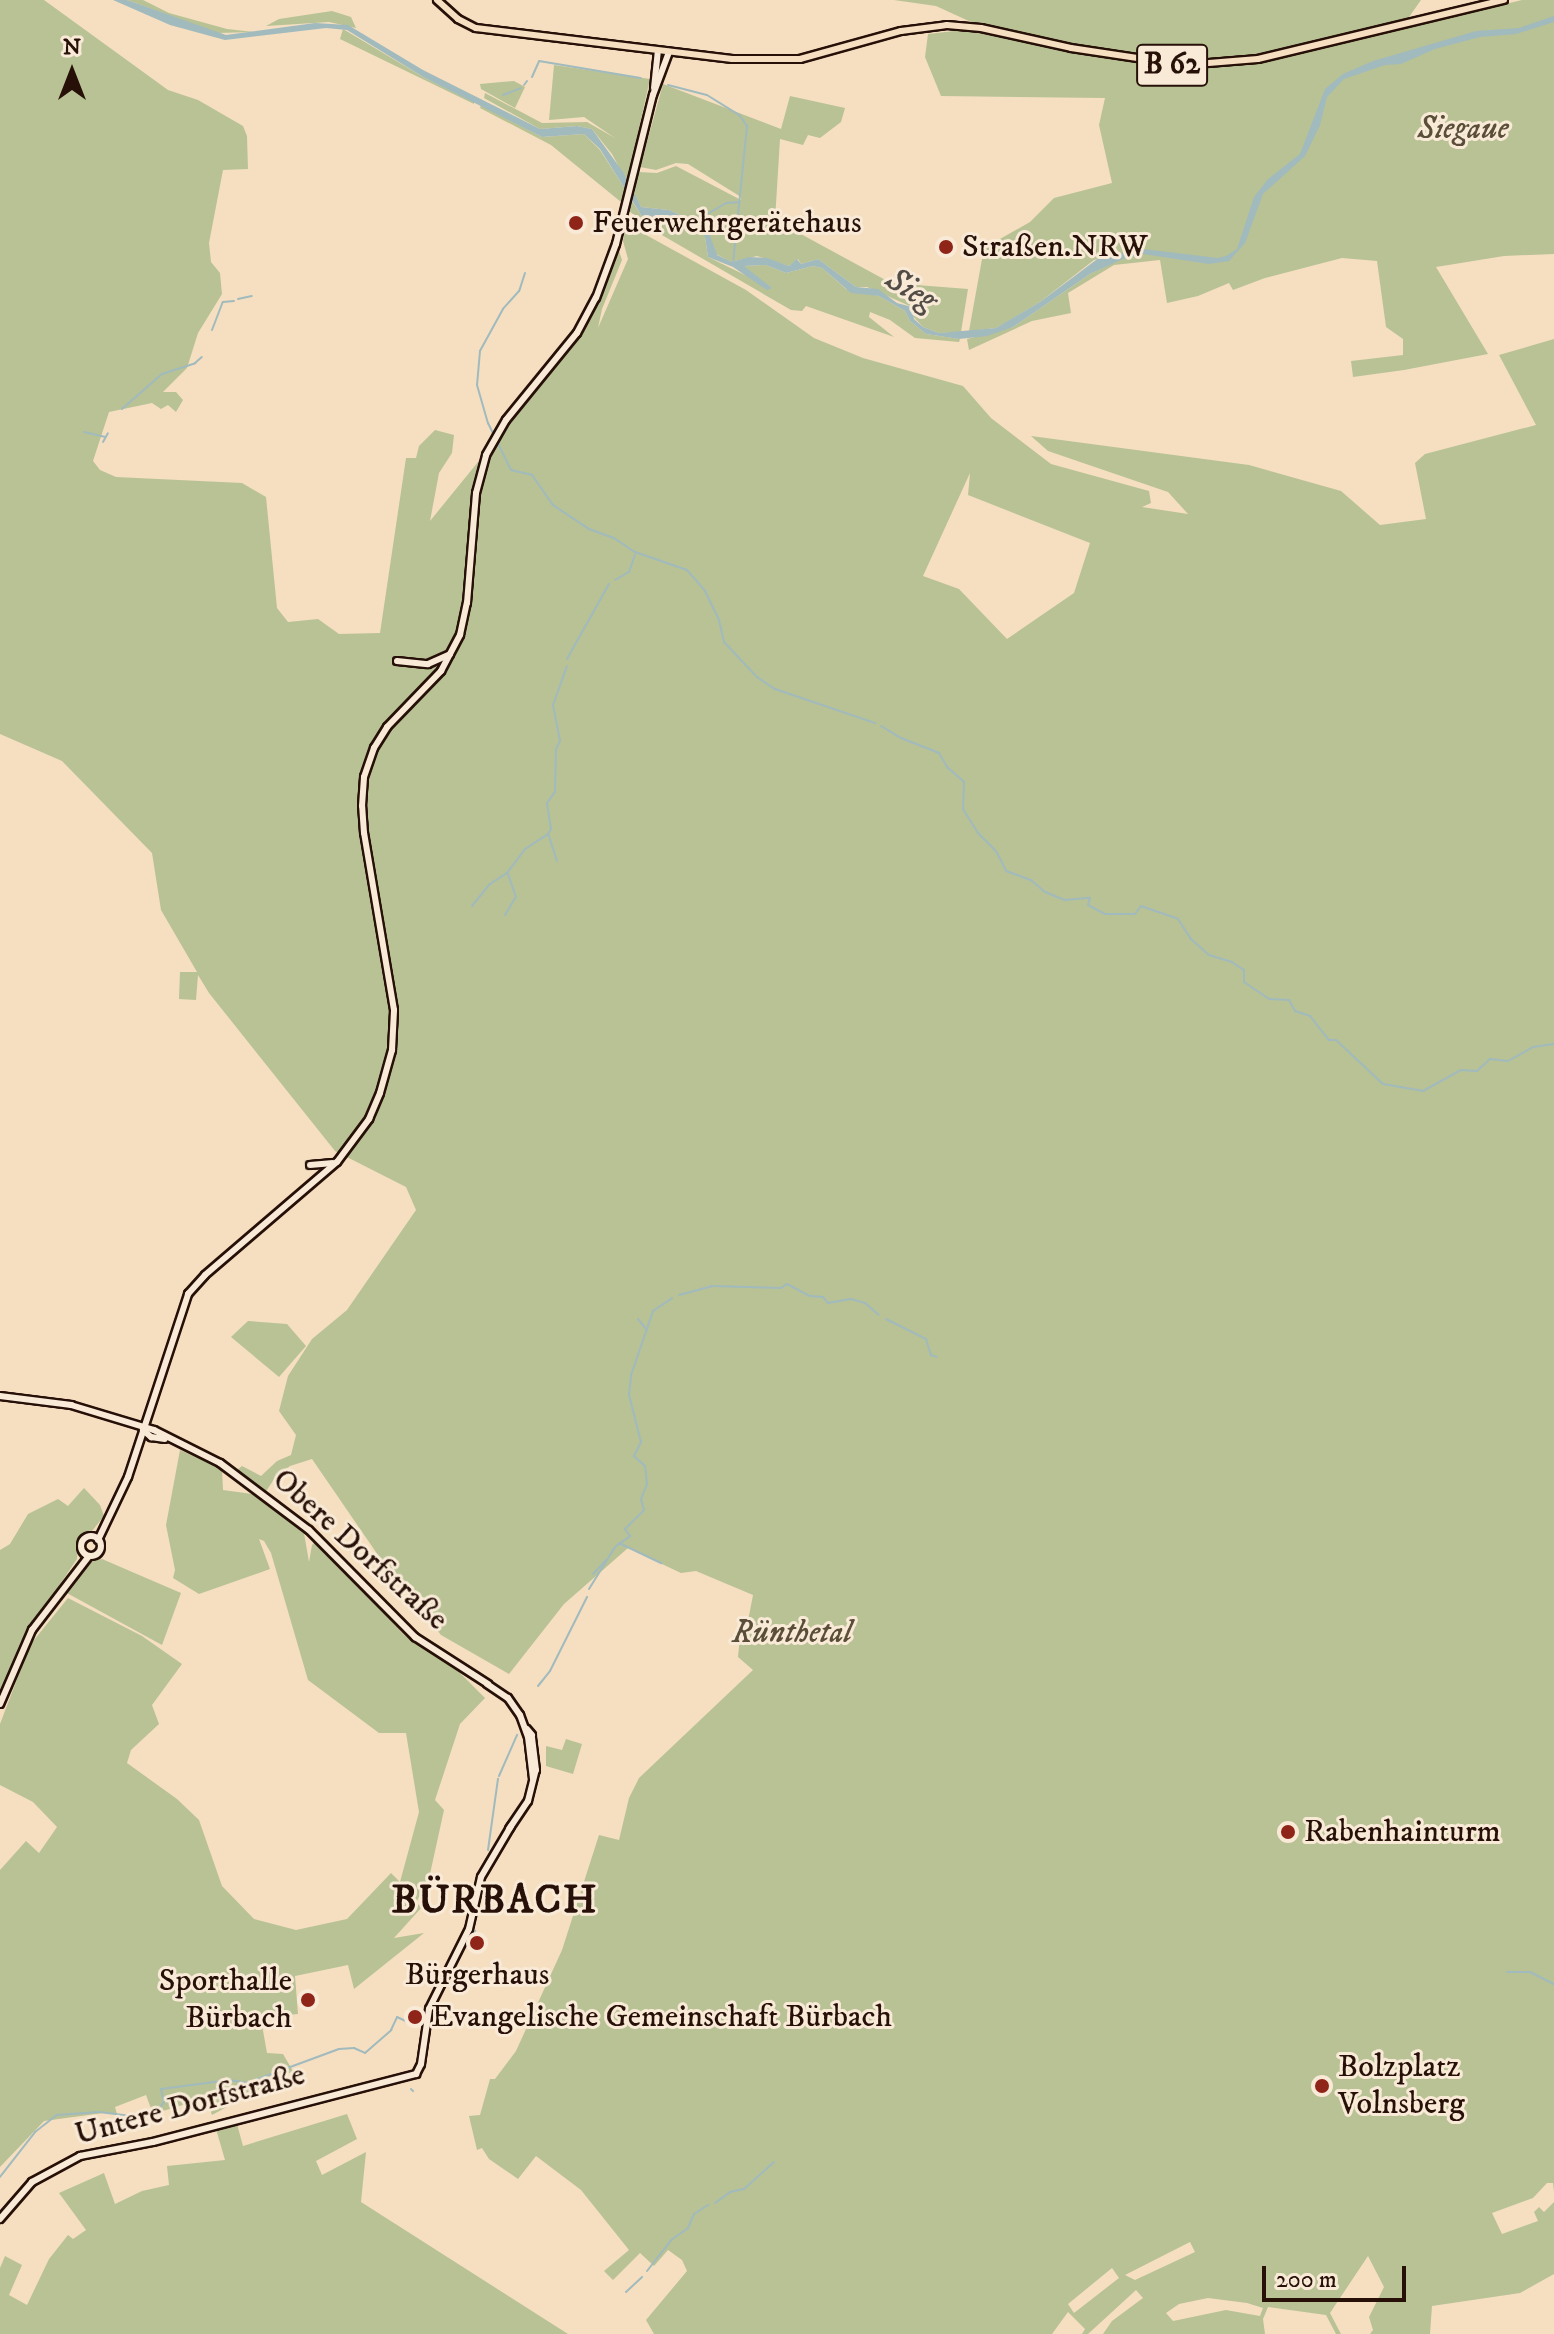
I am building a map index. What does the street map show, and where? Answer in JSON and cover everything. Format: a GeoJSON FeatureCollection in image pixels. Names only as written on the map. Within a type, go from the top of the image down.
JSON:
{"type":"FeatureCollection","features":[{"type":"Feature","properties":{"kind":"main road","name":"B 62"},"geometry":{"type":"LineString","coordinates":[[437,0],[458,19],[476,28],[732,59],[791,60],[901,31],[947,25],[981,28],[1071,48],[1184,65],[1258,59],[1501,1]]}},
{"type":"Feature","properties":{"kind":"street"},"geometry":{"type":"LineString","coordinates":[[653,95],[658,51]]}},
{"type":"Feature","properties":{"kind":"street"},"geometry":{"type":"LineString","coordinates":[[86,1555],[82,1541],[96,1538],[111,1516],[128,1477],[180,1311],[193,1286],[337,1162],[373,1109],[390,1059],[394,1010],[364,833],[364,777],[374,748],[387,727],[436,677],[453,652],[465,619],[473,520],[486,455],[517,406],[585,321],[605,278],[653,95],[669,52]]}},
{"type":"Feature","properties":{"kind":"street"},"geometry":{"type":"LineString","coordinates":[[397,661],[428,664],[453,652]]}},
{"type":"Feature","properties":{"kind":"street"},"geometry":{"type":"LineString","coordinates":[[310,1165],[337,1162]]}},
{"type":"Feature","properties":{"kind":"street","name":"Obere Dorfstraße"},"geometry":{"type":"LineString","coordinates":[[0,1396],[71,1405],[143,1430],[151,1437],[170,1440],[220,1463],[318,1538],[415,1637],[491,1686],[513,1705],[532,1735],[536,1752],[529,1793],[479,1884],[465,1939],[429,2009],[421,2064],[413,2076]]}},
{"type":"Feature","properties":{"kind":"street"},"geometry":{"type":"LineString","coordinates":[[0,1704],[23,1647],[86,1555],[100,1551],[96,1538]]}},
{"type":"Feature","properties":{"kind":"street","name":"Untere Dorfstraße"},"geometry":{"type":"LineString","coordinates":[[0,2219],[32,2182],[80,2156],[153,2142],[360,2086],[413,2076]]}},
{"type":"Feature","properties":{"kind":"green space","name":"Rünthetal"},"geometry":{"type":"Polygon","coordinates":[[[0,0],[44,0],[168,90],[198,100],[243,126],[247,136],[248,169],[223,170],[209,243],[211,262],[220,273],[222,294],[198,333],[187,368],[163,392],[176,392],[183,400],[176,412],[168,405],[161,409],[152,403],[109,412],[93,461],[100,470],[116,477],[242,483],[266,497],[277,608],[288,622],[318,619],[339,634],[380,633],[406,458],[416,458],[419,446],[435,430],[454,435],[452,453],[439,473],[430,521],[583,333],[619,251],[622,260],[602,309],[598,328],[628,259],[623,241],[627,220],[637,230],[746,290],[814,338],[863,358],[963,386],[991,418],[1051,464],[1149,491],[1151,503],[1142,507],[1188,514],[1168,492],[1048,451],[1031,436],[1249,465],[1341,491],[1380,525],[1426,519],[1415,463],[1425,454],[1536,425],[1499,355],[1554,339],[1554,2192],[1553,2183],[1547,2183],[1533,2198],[1492,2213],[1502,2234],[1538,2221],[1534,2212],[1539,2207],[1544,2212],[1554,2202],[1554,2274],[1520,2293],[1432,2306],[1430,2334],[1370,2334],[1373,2330],[1369,2317],[1384,2287],[1368,2256],[1330,2313],[1341,2334],[1336,2334],[1326,2315],[1268,2307],[1263,2319],[1265,2334],[1103,2334],[1112,2321],[1143,2298],[1136,2290],[1088,2334],[1082,2334],[1085,2329],[1068,2312],[1052,2334],[654,2334],[646,2320],[687,2271],[682,2260],[668,2250],[654,2266],[640,2253],[613,2280],[604,2271],[629,2250],[581,2190],[536,2156],[518,2179],[489,2159],[482,2148],[477,2150],[469,2116],[480,2115],[490,2079],[495,2079],[516,2051],[562,1950],[599,1835],[619,1840],[629,1798],[639,1778],[753,1670],[738,1657],[741,1627],[747,1626],[753,1595],[696,1571],[681,1573],[628,1548],[564,1604],[509,1674],[441,1635],[391,1574],[312,1459],[290,1466],[276,1476],[265,1493],[237,1470],[242,1466],[261,1476],[277,1461],[291,1455],[296,1435],[279,1411],[288,1376],[312,1339],[347,1310],[416,1210],[406,1187],[335,1151],[198,975],[196,1000],[179,999],[180,972],[197,972],[161,910],[152,853],[62,761],[0,734],[0,0]],[[970,473],[923,576],[959,589],[1007,639],[1074,593],[1090,543],[968,495],[970,473]],[[1190,2242],[1125,2275],[1135,2280],[1195,2252],[1190,2242]],[[1112,2268],[1068,2304],[1074,2313],[1119,2278],[1112,2268]],[[1208,2298],[1179,2304],[1166,2313],[1173,2321],[1226,2310],[1260,2316],[1263,2308],[1208,2298]]]}},
{"type":"Feature","properties":{"kind":"green space"},"geometry":{"type":"Polygon","coordinates":[[[127,0],[143,0],[169,13],[227,29],[254,32],[217,33],[127,0]]]}},
{"type":"Feature","properties":{"kind":"green space","name":"Siegaue"},"geometry":{"type":"Polygon","coordinates":[[[894,0],[1421,0],[1409,17],[1410,27],[1522,0],[1554,0],[1554,254],[1504,256],[1436,267],[1488,354],[1404,370],[1353,377],[1351,361],[1403,355],[1403,339],[1386,327],[1377,261],[1342,258],[1265,278],[1233,290],[1229,283],[1198,296],[1167,303],[1160,260],[1114,265],[1068,293],[1071,313],[1032,321],[969,350],[967,339],[1013,327],[1090,274],[1142,249],[1094,260],[1040,302],[1005,323],[996,328],[969,331],[984,248],[1030,222],[1054,198],[1112,183],[1099,125],[1105,98],[941,96],[925,57],[928,34],[963,30],[971,22],[936,6],[894,0]]]}},
{"type":"Feature","properties":{"kind":"green space"},"geometry":{"type":"Polygon","coordinates":[[[332,11],[351,17],[356,28],[329,22],[266,26],[279,19],[332,11]]]}},
{"type":"Feature","properties":{"kind":"green space"},"geometry":{"type":"Polygon","coordinates":[[[343,29],[425,78],[474,104],[340,39],[343,29]]]}},
{"type":"Feature","properties":{"kind":"green space"},"geometry":{"type":"Polygon","coordinates":[[[554,65],[650,79],[627,182],[612,154],[592,129],[577,126],[540,129],[484,98],[485,93],[542,123],[587,122],[615,138],[584,117],[549,120],[554,65]]]}},
{"type":"Feature","properties":{"kind":"green space"},"geometry":{"type":"Polygon","coordinates":[[[514,81],[525,87],[515,108],[481,89],[480,84],[514,81]]]}},
{"type":"Feature","properties":{"kind":"green space"},"geometry":{"type":"Polygon","coordinates":[[[663,84],[781,129],[790,96],[845,108],[841,122],[820,138],[808,135],[803,145],[780,139],[775,220],[891,283],[968,289],[961,332],[939,333],[923,327],[910,313],[912,307],[867,287],[856,287],[818,259],[801,264],[798,259],[789,266],[757,256],[731,262],[714,253],[696,222],[669,210],[641,207],[634,195],[638,172],[657,173],[676,166],[741,200],[741,197],[688,164],[676,163],[656,170],[640,167],[663,84]]]}},
{"type":"Feature","properties":{"kind":"green space"},"geometry":{"type":"Polygon","coordinates":[[[481,105],[542,137],[584,134],[600,150],[625,189],[621,202],[551,145],[480,108],[481,105]]]}},
{"type":"Feature","properties":{"kind":"green space"},"geometry":{"type":"Polygon","coordinates":[[[632,201],[643,218],[661,216],[698,227],[705,237],[708,257],[772,288],[744,270],[744,266],[766,265],[786,273],[813,266],[822,268],[846,289],[879,296],[905,311],[910,321],[926,334],[960,339],[959,342],[915,338],[890,320],[870,312],[869,317],[894,337],[806,306],[802,311],[791,310],[655,231],[629,211],[632,201]]]}},
{"type":"Feature","properties":{"kind":"green space"},"geometry":{"type":"Polygon","coordinates":[[[248,1321],[287,1324],[306,1346],[279,1377],[231,1337],[248,1321]]]}},
{"type":"Feature","properties":{"kind":"green space"},"geometry":{"type":"Polygon","coordinates":[[[180,1450],[222,1469],[223,1490],[252,1494],[304,1533],[309,1562],[312,1545],[317,1540],[404,1635],[459,1672],[485,1698],[460,1724],[435,1800],[444,1810],[430,1874],[416,1903],[422,1907],[394,1938],[424,1933],[354,1989],[348,1965],[295,1976],[298,2014],[267,2017],[262,2025],[267,2053],[283,2054],[293,2071],[212,2115],[206,2098],[153,2114],[146,2095],[115,2107],[117,2114],[44,2121],[0,2167],[0,1870],[26,1841],[39,1853],[57,1827],[33,1802],[0,1785],[0,1724],[30,1645],[68,1598],[142,1636],[182,1664],[152,1705],[159,1724],[131,1750],[127,1763],[177,1799],[199,1820],[222,1886],[254,1919],[296,1930],[347,1919],[391,1873],[400,1882],[419,1812],[406,1733],[379,1733],[308,1680],[271,1553],[264,1541],[259,1539],[270,1569],[199,1594],[173,1578],[175,1570],[166,1525],[180,1450]]]}},
{"type":"Feature","properties":{"kind":"green space"},"geometry":{"type":"Polygon","coordinates":[[[84,1488],[100,1505],[104,1516],[92,1531],[78,1539],[77,1559],[20,1643],[0,1697],[0,1550],[10,1544],[28,1514],[58,1499],[68,1506],[84,1488]]]}},
{"type":"Feature","properties":{"kind":"green space"},"geometry":{"type":"Polygon","coordinates":[[[102,1559],[181,1593],[162,1645],[65,1592],[89,1562],[102,1559]]]}},
{"type":"Feature","properties":{"kind":"green space"},"geometry":{"type":"Polygon","coordinates":[[[566,1739],[582,1744],[573,1774],[546,1766],[546,1746],[562,1750],[566,1739]]]}},
{"type":"Feature","properties":{"kind":"green space"},"geometry":{"type":"Polygon","coordinates":[[[347,2114],[357,2139],[316,2161],[322,2175],[366,2152],[361,2202],[568,2334],[0,2334],[0,2268],[5,2256],[22,2265],[9,2295],[27,2305],[49,2259],[68,2235],[73,2239],[86,2230],[59,2193],[104,2173],[115,2204],[142,2191],[169,2185],[167,2166],[225,2160],[216,2129],[237,2124],[243,2146],[347,2114]]]}},
{"type":"Feature","properties":{"kind":"water"},"geometry":{"type":"Polygon","coordinates":[[[113,0],[127,0],[226,35],[315,23],[348,25],[423,70],[540,129],[577,126],[592,129],[623,172],[641,207],[669,210],[702,225],[709,233],[717,255],[732,262],[749,257],[767,258],[789,266],[797,259],[801,264],[818,259],[856,287],[878,289],[897,303],[912,307],[914,319],[923,327],[939,333],[996,328],[1040,302],[1100,257],[1143,249],[1218,258],[1226,256],[1237,249],[1254,197],[1268,179],[1300,154],[1325,89],[1343,74],[1373,61],[1476,31],[1519,28],[1554,16],[1554,22],[1516,34],[1480,37],[1435,49],[1401,64],[1385,65],[1344,79],[1327,97],[1320,125],[1305,156],[1263,194],[1245,243],[1229,261],[1209,264],[1143,254],[1123,259],[1090,274],[1013,327],[987,336],[959,339],[926,334],[910,321],[905,311],[879,296],[851,293],[822,268],[813,266],[786,273],[766,265],[744,266],[772,288],[767,290],[733,267],[708,257],[705,237],[698,227],[661,216],[643,218],[600,149],[584,134],[542,137],[425,78],[347,30],[326,28],[225,40],[170,25],[113,0]]]}},
{"type":"Feature","properties":{"kind":"waterway"},"geometry":{"type":"LineString","coordinates":[[532,77],[539,61],[641,78]]}},
{"type":"Feature","properties":{"kind":"waterway"},"geometry":{"type":"LineString","coordinates":[[524,85],[527,81]]}},
{"type":"Feature","properties":{"kind":"waterway"},"geometry":{"type":"LineString","coordinates":[[668,85],[707,95],[740,116],[747,126],[733,263]]}},
{"type":"Feature","properties":{"kind":"waterway"},"geometry":{"type":"LineString","coordinates":[[503,95],[521,88]]}},
{"type":"Feature","properties":{"kind":"waterway"},"geometry":{"type":"LineString","coordinates":[[709,213],[726,203],[740,202]]}},
{"type":"Feature","properties":{"kind":"waterway"},"geometry":{"type":"LineString","coordinates":[[525,273],[519,291],[503,309],[480,351],[477,385],[488,423],[511,470],[532,475],[553,505],[589,529],[614,538],[635,552],[687,570],[705,591],[719,620],[724,642],[757,677],[775,689],[875,723]]}},
{"type":"Feature","properties":{"kind":"waterway"},"geometry":{"type":"LineString","coordinates":[[238,299],[252,296]]}},
{"type":"Feature","properties":{"kind":"waterway"},"geometry":{"type":"LineString","coordinates":[[212,330],[223,302],[234,301]]}},
{"type":"Feature","properties":{"kind":"waterway"},"geometry":{"type":"LineString","coordinates":[[122,409],[162,374],[195,363],[202,357]]}},
{"type":"Feature","properties":{"kind":"waterway"},"geometry":{"type":"LineString","coordinates":[[84,432],[105,437]]}},
{"type":"Feature","properties":{"kind":"waterway"},"geometry":{"type":"LineString","coordinates":[[103,442],[108,433]]}},
{"type":"Feature","properties":{"kind":"waterway"},"geometry":{"type":"LineString","coordinates":[[615,580],[629,572],[635,555]]}},
{"type":"Feature","properties":{"kind":"waterway"},"geometry":{"type":"LineString","coordinates":[[567,659],[609,584]]}},
{"type":"Feature","properties":{"kind":"waterway"},"geometry":{"type":"LineString","coordinates":[[557,861],[548,834],[551,829],[547,803],[555,792],[556,749],[560,741],[553,705],[567,666]]}},
{"type":"Feature","properties":{"kind":"waterway"},"geometry":{"type":"LineString","coordinates":[[881,726],[901,738],[939,753],[947,767],[964,782],[963,809],[978,833],[996,851],[1006,871],[1031,880],[1045,892],[1065,900],[1090,898],[1088,905],[1105,914],[1135,914],[1141,906],[1178,919],[1191,939],[1209,955],[1232,962],[1244,970],[1244,982],[1269,999],[1289,1000],[1295,1011],[1310,1016],[1329,1040],[1336,1040],[1383,1084],[1423,1091],[1461,1070],[1477,1071],[1490,1059],[1508,1061],[1533,1047],[1554,1044]]}},
{"type":"Feature","properties":{"kind":"waterway"},"geometry":{"type":"LineString","coordinates":[[472,906],[490,884],[507,873],[525,849],[548,834]]}},
{"type":"Feature","properties":{"kind":"waterway"},"geometry":{"type":"LineString","coordinates":[[505,915],[516,897],[508,874]]}},
{"type":"Feature","properties":{"kind":"waterway","name":"BÜRBACH"},"geometry":{"type":"LineString","coordinates":[[679,1295],[712,1286],[781,1288],[787,1284],[810,1296],[823,1297],[828,1303],[851,1299],[865,1303],[879,1315]]}},
{"type":"Feature","properties":{"kind":"waterway","name":"BÜRBACH"},"geometry":{"type":"LineString","coordinates":[[589,1589],[615,1547],[630,1536],[625,1529],[644,1510],[641,1499],[647,1484],[645,1466],[634,1456],[641,1442],[629,1395],[631,1375],[653,1311],[672,1298]]}},
{"type":"Feature","properties":{"kind":"waterway"},"geometry":{"type":"LineString","coordinates":[[638,1319],[647,1330]]}},
{"type":"Feature","properties":{"kind":"waterway","name":"BÜRBACH"},"geometry":{"type":"LineString","coordinates":[[886,1319],[926,1339],[931,1355],[937,1357]]}},
{"type":"Feature","properties":{"kind":"waterway"},"geometry":{"type":"LineString","coordinates":[[619,1543],[661,1563]]}},
{"type":"Feature","properties":{"kind":"waterway","name":"BÜRBACH"},"geometry":{"type":"LineString","coordinates":[[593,1574],[606,1560]]}},
{"type":"Feature","properties":{"kind":"waterway","name":"BÜRBACH"},"geometry":{"type":"LineString","coordinates":[[538,1686],[550,1671],[587,1597]]}},
{"type":"Feature","properties":{"kind":"waterway","name":"BÜRBACH"},"geometry":{"type":"LineString","coordinates":[[499,1776],[517,1735]]}},
{"type":"Feature","properties":{"kind":"waterway","name":"BÜRBACH"},"geometry":{"type":"LineString","coordinates":[[488,1850],[498,1779]]}},
{"type":"Feature","properties":{"kind":"waterway","name":"BÜRBACH"},"geometry":{"type":"LineString","coordinates":[[472,1938],[475,1931]]}},
{"type":"Feature","properties":{"kind":"waterway"},"geometry":{"type":"LineString","coordinates":[[1507,1972],[1530,1972],[1554,1984]]}},
{"type":"Feature","properties":{"kind":"waterway","name":"BÜRBACH"},"geometry":{"type":"LineString","coordinates":[[0,2177],[35,2132],[57,2115],[99,2112],[140,2117],[157,2111],[164,2102],[161,2089],[229,2080],[247,2083],[339,2049],[354,2048],[365,2053],[391,2030],[397,2017],[414,2025]]}},
{"type":"Feature","properties":{"kind":"waterway"},"geometry":{"type":"LineString","coordinates":[[715,2203],[730,2192],[744,2189],[774,2162]]}},
{"type":"Feature","properties":{"kind":"waterway"},"geometry":{"type":"LineString","coordinates":[[647,2271],[671,2240],[688,2228],[694,2214],[708,2205]]}},
{"type":"Feature","properties":{"kind":"waterway"},"geometry":{"type":"LineString","coordinates":[[626,2292],[642,2277]]}},
{"type":"Feature","properties":{"kind":"place","name":"Feuerwehrgerätehaus"},"geometry":{"type":"Point","coordinates":[576,223]}},
{"type":"Feature","properties":{"kind":"place","name":"Straßen.NRW"},"geometry":{"type":"Point","coordinates":[946,247]}},
{"type":"Feature","properties":{"kind":"place","name":"Rabenhainturm"},"geometry":{"type":"Point","coordinates":[1288,1832]}},
{"type":"Feature","properties":{"kind":"place","name":"Bürgerhaus"},"geometry":{"type":"Point","coordinates":[477,1943]}},
{"type":"Feature","properties":{"kind":"place","name":"Sporthalle Bürbach"},"geometry":{"type":"Point","coordinates":[308,2000]}},
{"type":"Feature","properties":{"kind":"place","name":"Evangelische Gemeinschaft Bürbach"},"geometry":{"type":"Point","coordinates":[415,2017]}},
{"type":"Feature","properties":{"kind":"place","name":"Bolzplatz Volnsberg"},"geometry":{"type":"Point","coordinates":[1322,2086]}},
{"type":"Feature","properties":{"kind":"district","name":"BÜRBACH"},"geometry":{"type":"Point","coordinates":[495,1901]}},
{"type":"Feature","properties":{"kind":"water label","name":"Sieg"},"geometry":{"type":"Point","coordinates":[911,290]}}]}
